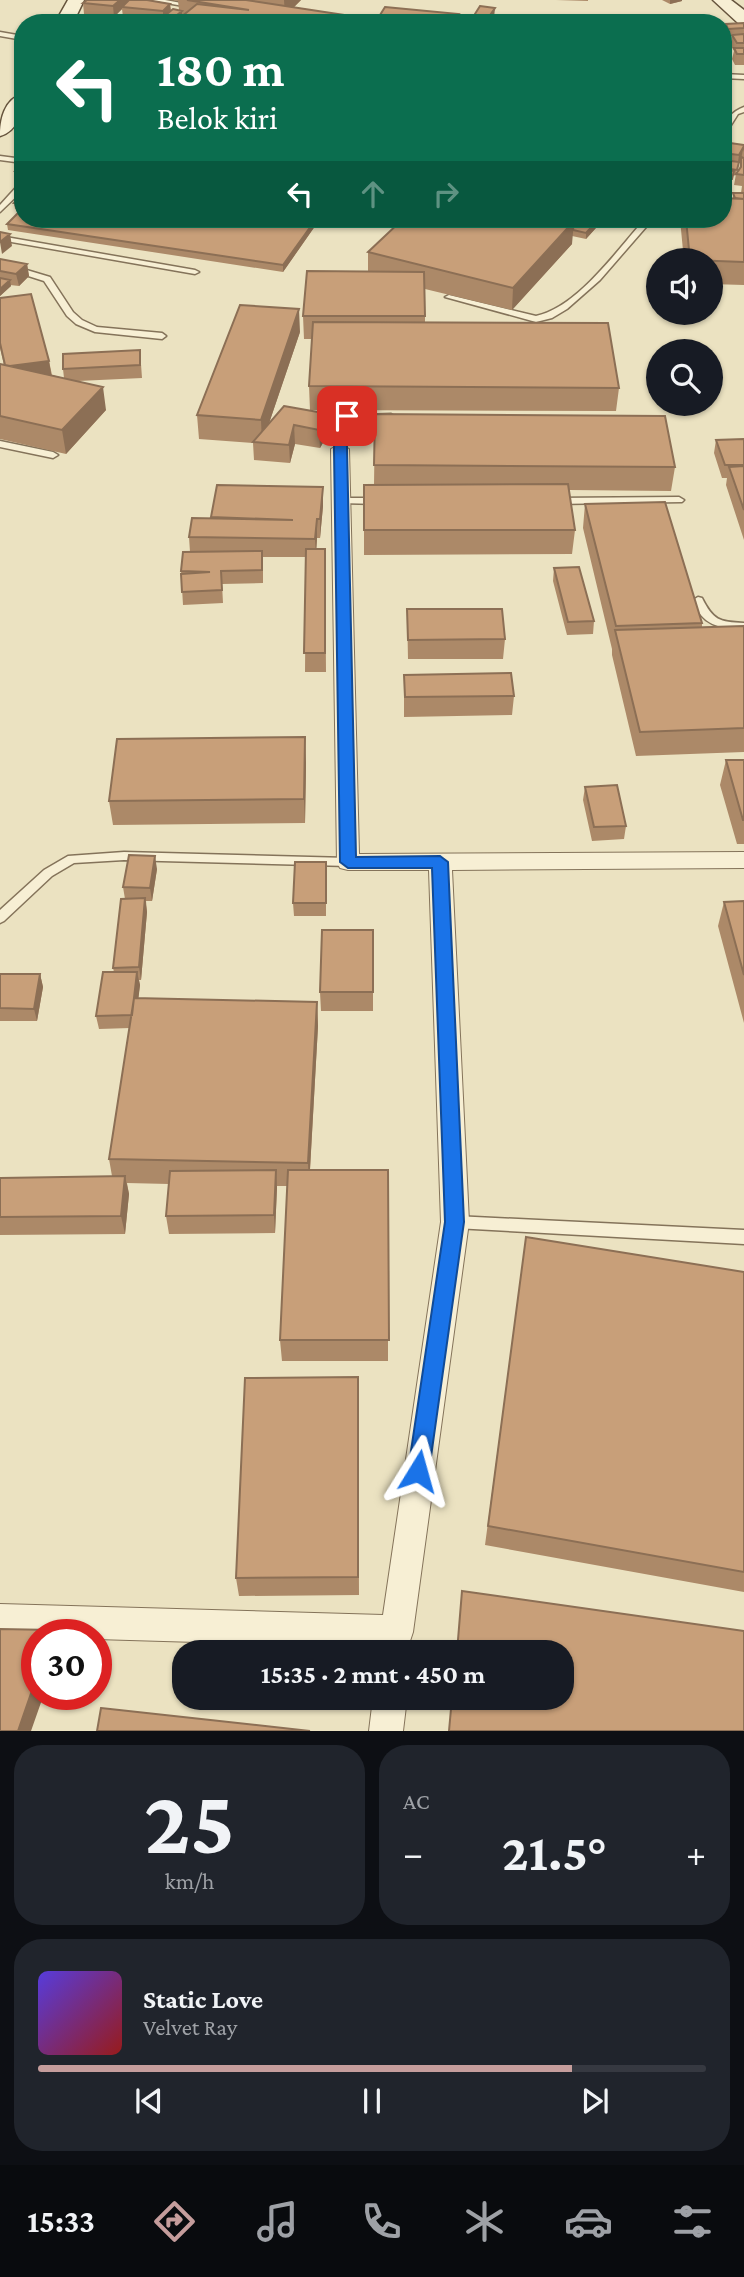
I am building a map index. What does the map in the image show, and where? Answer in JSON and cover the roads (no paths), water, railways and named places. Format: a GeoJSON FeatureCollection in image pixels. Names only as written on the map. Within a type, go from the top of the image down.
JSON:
{"type":"FeatureCollection","features":[{"type":"Feature","properties":{"kind":"main road"},"geometry":{"type":"LineString","coordinates":[[721,0],[744,19]]}},
{"type":"Feature","properties":{"kind":"main road"},"geometry":{"type":"LineString","coordinates":[[0,130],[14,112]]}},
{"type":"Feature","properties":{"kind":"street"},"geometry":{"type":"LineString","coordinates":[[341,449],[344,501],[348,862],[744,860]]}},
{"type":"Feature","properties":{"kind":"street"},"geometry":{"type":"LineString","coordinates":[[396,1640],[455,1222],[440,862]]}},
{"type":"Feature","properties":{"kind":"street"},"geometry":{"type":"LineString","coordinates":[[0,1620],[360,1640]]}},
{"type":"Feature","properties":{"kind":"street"},"geometry":{"type":"LineString","coordinates":[[386,1731],[389,1710]]}},
{"type":"Feature","properties":{"kind":"lane"},"geometry":{"type":"LineString","coordinates":[[152,0],[202,8]]}},
{"type":"Feature","properties":{"kind":"lane"},"geometry":{"type":"LineString","coordinates":[[0,210],[14,195]]}},
{"type":"Feature","properties":{"kind":"lane"},"geometry":{"type":"LineString","coordinates":[[449,297],[536,319],[549,318],[597,277],[641,228]]}},
{"type":"Feature","properties":{"kind":"lane"},"geometry":{"type":"LineString","coordinates":[[0,238],[195,272]]}},
{"type":"Feature","properties":{"kind":"lane"},"geometry":{"type":"LineString","coordinates":[[0,264],[47,279],[70,314],[79,322],[95,328],[162,335]]}},
{"type":"Feature","properties":{"kind":"lane"},"geometry":{"type":"LineString","coordinates":[[341,449],[342,418],[396,417]]}},
{"type":"Feature","properties":{"kind":"lane"},"geometry":{"type":"LineString","coordinates":[[0,444],[52,456]]}},
{"type":"Feature","properties":{"kind":"lane"},"geometry":{"type":"LineString","coordinates":[[535,501],[679,500]]}},
{"type":"Feature","properties":{"kind":"lane"},"geometry":{"type":"LineString","coordinates":[[344,501],[385,501]]}},
{"type":"Feature","properties":{"kind":"lane"},"geometry":{"type":"LineString","coordinates":[[698,600],[701,613],[711,621],[726,626],[744,626]]}},
{"type":"Feature","properties":{"kind":"lane"},"geometry":{"type":"LineString","coordinates":[[0,918],[60,864],[80,858],[124,856],[348,862]]}},
{"type":"Feature","properties":{"kind":"lane"},"geometry":{"type":"LineString","coordinates":[[455,1222],[744,1237]]}}]}
